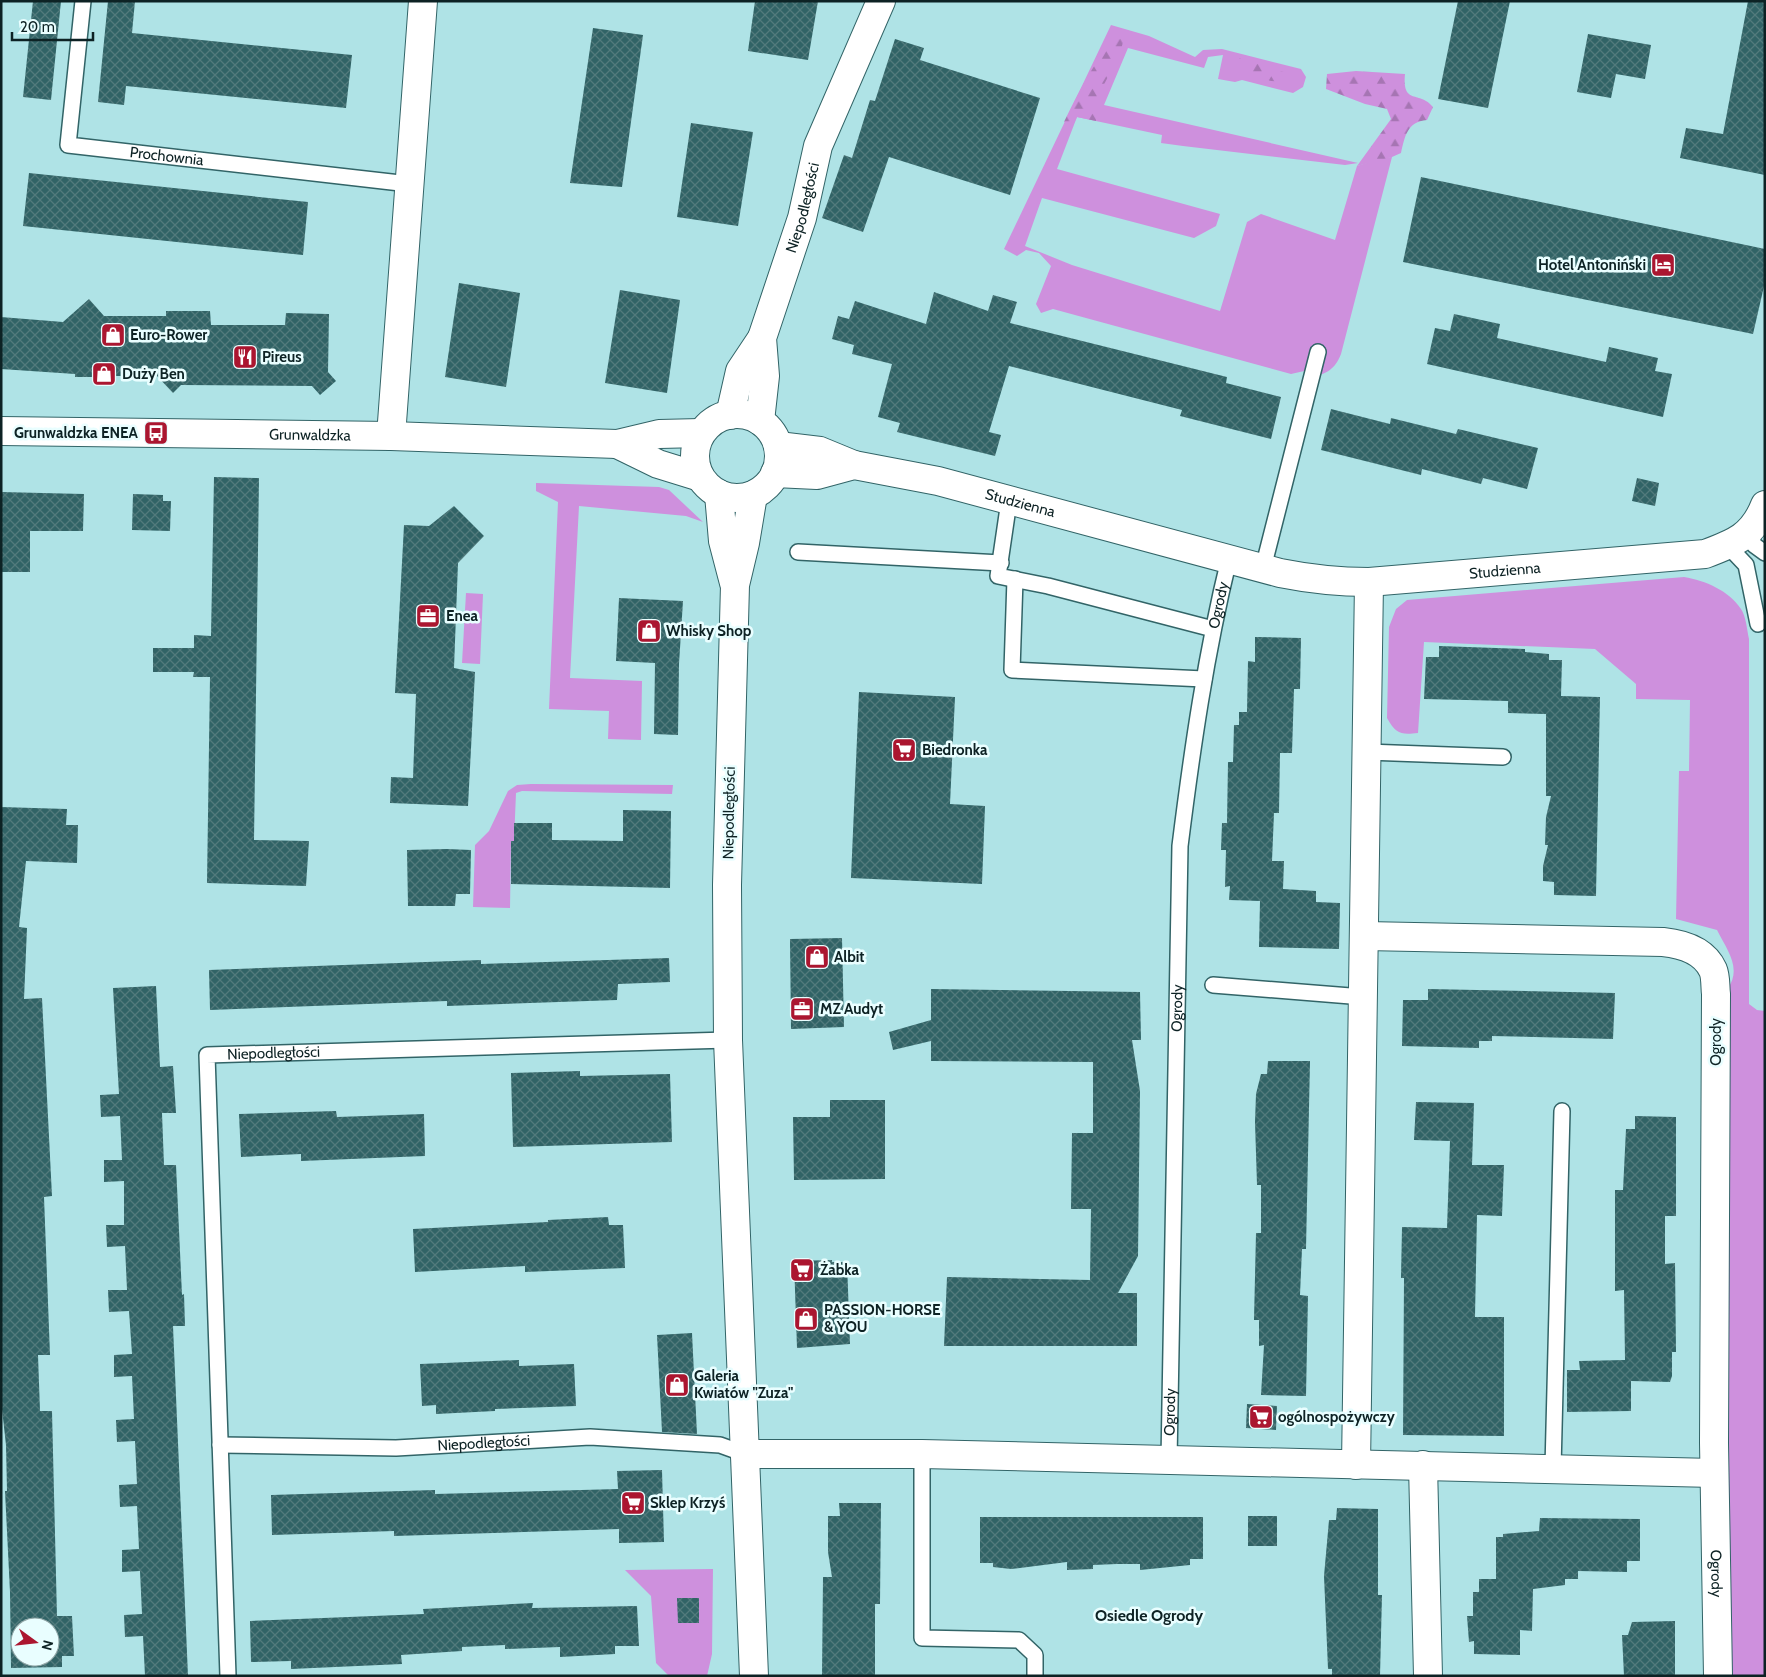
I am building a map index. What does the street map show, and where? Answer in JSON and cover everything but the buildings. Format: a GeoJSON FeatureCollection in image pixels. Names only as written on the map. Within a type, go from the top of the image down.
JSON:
{"type":"FeatureCollection","features":[{"type":"Feature","properties":{"kind":"street"},"geometry":{"type":"LineString","coordinates":[[391,436],[423,1]]}},
{"type":"Feature","properties":{"kind":"street","name":"Niepodległości"},"geometry":{"type":"LineString","coordinates":[[760,421],[765,376],[762,338],[802,218],[818,146],[881,1]]}},
{"type":"Feature","properties":{"kind":"street"},"geometry":{"type":"LineString","coordinates":[[730,414],[740,371],[762,338]]}},
{"type":"Feature","properties":{"kind":"street"},"geometry":{"type":"LineString","coordinates":[[730,414],[746,415],[760,421],[772,434],[778,446],[778,460],[775,472],[768,484],[753,494],[730,498],[710,485],[695,454],[701,433],[710,423],[730,414]]}},
{"type":"Feature","properties":{"kind":"street","name":"Grunwaldzka"},"geometry":{"type":"LineString","coordinates":[[1,431],[391,436],[617,444],[659,434],[701,433]]}},
{"type":"Feature","properties":{"kind":"street","name":"Grunwaldzka"},"geometry":{"type":"LineString","coordinates":[[617,444],[658,464],[710,485]]}},
{"type":"Feature","properties":{"kind":"street"},"geometry":{"type":"LineString","coordinates":[[778,446],[820,451],[854,465]]}},
{"type":"Feature","properties":{"kind":"street","name":"Studzienna"},"geometry":{"type":"LineString","coordinates":[[775,472],[817,475],[854,465],[938,481],[1228,559],[1315,580],[1369,582],[1706,554],[1747,542]]}},
{"type":"Feature","properties":{"kind":"street","name":"Niepodległości"},"geometry":{"type":"LineString","coordinates":[[710,485],[722,541],[735,585]]}},
{"type":"Feature","properties":{"kind":"street","name":"Niepodległości"},"geometry":{"type":"LineString","coordinates":[[753,494],[746,543],[735,585],[727,898],[728,1040],[754,1676]]}},
{"type":"Feature","properties":{"kind":"street"},"geometry":{"type":"LineString","coordinates":[[1747,542],[1765,505]]}},
{"type":"Feature","properties":{"kind":"street"},"geometry":{"type":"LineString","coordinates":[[1356,1465],[1369,582]]}},
{"type":"Feature","properties":{"kind":"street","name":"Ogrody"},"geometry":{"type":"LineString","coordinates":[[1365,936],[1683,944],[1702,955],[1713,971],[1716,994],[1714,1473],[1718,1676]]}},
{"type":"Feature","properties":{"kind":"street"},"geometry":{"type":"LineString","coordinates":[[745,1454],[922,1454],[1714,1473]]}},
{"type":"Feature","properties":{"kind":"street"},"geometry":{"type":"LineString","coordinates":[[1422,1465],[1428,1676]]}},
{"type":"Feature","properties":{"kind":"lane","name":"Prochownia"},"geometry":{"type":"LineString","coordinates":[[83,1],[68,145],[409,184]]}},
{"type":"Feature","properties":{"kind":"lane"},"geometry":{"type":"LineString","coordinates":[[1263,568],[1318,352]]}},
{"type":"Feature","properties":{"kind":"lane"},"geometry":{"type":"LineString","coordinates":[[1009,500],[998,576],[1212,629]]}},
{"type":"Feature","properties":{"kind":"lane"},"geometry":{"type":"LineString","coordinates":[[1747,542],[1746,565],[1758,624]]}},
{"type":"Feature","properties":{"kind":"lane"},"geometry":{"type":"LineString","coordinates":[[798,552],[1001,563]]}},
{"type":"Feature","properties":{"kind":"lane","name":"Ogrody"},"geometry":{"type":"LineString","coordinates":[[1169,1460],[1180,846],[1212,629],[1228,559]]}},
{"type":"Feature","properties":{"kind":"lane"},"geometry":{"type":"LineString","coordinates":[[1015,579],[1012,670],[1204,679]]}},
{"type":"Feature","properties":{"kind":"lane"},"geometry":{"type":"LineString","coordinates":[[1367,752],[1503,757]]}},
{"type":"Feature","properties":{"kind":"lane"},"geometry":{"type":"LineString","coordinates":[[1213,985],[1364,996]]}},
{"type":"Feature","properties":{"kind":"lane","name":"Niepodległości"},"geometry":{"type":"LineString","coordinates":[[228,1676],[207,1055],[728,1040]]}},
{"type":"Feature","properties":{"kind":"lane"},"geometry":{"type":"LineString","coordinates":[[1553,1468],[1562,1111]]}},
{"type":"Feature","properties":{"kind":"lane","name":"Niepodległości"},"geometry":{"type":"LineString","coordinates":[[220,1445],[396,1448],[590,1437],[720,1444],[745,1454]]}},
{"type":"Feature","properties":{"kind":"lane"},"geometry":{"type":"LineString","coordinates":[[922,1454],[922,1638],[1020,1640],[1035,1656],[1035,1676]]}},
{"type":"Feature","properties":{"kind":"green space"},"geometry":{"type":"Polygon","coordinates":[[[1111,25],[1149,36],[1195,57],[1203,50],[1222,49],[1301,69],[1306,77],[1303,87],[1293,93],[1242,80],[1235,82],[1218,79],[1223,55],[1208,57],[1204,68],[1128,48],[1104,105],[1358,163],[1345,165],[1161,143],[1162,135],[1077,117],[1057,169],[1220,214],[1216,226],[1194,238],[1042,198],[1025,246],[1072,265],[1220,311],[1247,222],[1261,214],[1335,240],[1357,166],[1382,158],[1392,157],[1341,354],[1333,367],[1326,372],[1312,377],[1313,369],[1291,374],[1053,309],[1041,313],[1036,304],[1051,266],[1039,253],[1026,250],[1017,256],[1004,249],[1111,25]]]}},
{"type":"Feature","properties":{"kind":"green space"},"geometry":{"type":"Polygon","coordinates":[[[1117,38],[1124,39],[1119,56],[1091,109],[1097,111],[1096,121],[1077,117],[1073,125],[1064,122],[1094,67],[1117,38]]]}},
{"type":"Feature","properties":{"kind":"green space"},"geometry":{"type":"Polygon","coordinates":[[[1229,56],[1297,76],[1288,82],[1271,81],[1235,70],[1229,56]]]}},
{"type":"Feature","properties":{"kind":"green space"},"geometry":{"type":"Polygon","coordinates":[[[1356,71],[1405,74],[1406,90],[1409,94],[1423,99],[1433,107],[1427,120],[1420,121],[1408,131],[1401,153],[1357,166],[1391,119],[1387,109],[1365,104],[1326,89],[1327,74],[1356,71]]]}},
{"type":"Feature","properties":{"kind":"green space"},"geometry":{"type":"Polygon","coordinates":[[[536,483],[659,487],[669,490],[703,522],[686,516],[579,506],[570,678],[642,681],[641,740],[608,739],[609,711],[549,709],[558,502],[536,491],[536,483]]]}},
{"type":"Feature","properties":{"kind":"green space"},"geometry":{"type":"Polygon","coordinates":[[[1684,577],[1716,587],[1736,602],[1743,612],[1749,639],[1749,1004],[1757,1010],[1765,1011],[1765,1676],[1727,1676],[1728,988],[1734,973],[1729,952],[1717,930],[1676,919],[1679,771],[1689,771],[1690,700],[1636,699],[1636,684],[1595,649],[1424,642],[1418,733],[1407,734],[1400,732],[1393,727],[1387,718],[1389,627],[1396,609],[1407,600],[1684,577]]]}},
{"type":"Feature","properties":{"kind":"green space"},"geometry":{"type":"Polygon","coordinates":[[[466,593],[483,594],[480,664],[462,663],[466,593]]]}},
{"type":"Feature","properties":{"kind":"green space"},"geometry":{"type":"Polygon","coordinates":[[[517,785],[673,785],[672,794],[522,791],[516,793],[514,841],[511,841],[510,908],[473,907],[475,845],[489,831],[508,791],[517,785]]]}},
{"type":"Feature","properties":{"kind":"green space"},"geometry":{"type":"Polygon","coordinates":[[[713,1569],[712,1654],[707,1676],[669,1676],[656,1663],[651,1596],[625,1570],[713,1569]]]}},
{"type":"Feature","properties":{"kind":"place","name":"Hotel Antoniński"},"geometry":{"type":"Point","coordinates":[1663,265]}},
{"type":"Feature","properties":{"kind":"place","name":"Euro-Rower"},"geometry":{"type":"Point","coordinates":[113,335]}},
{"type":"Feature","properties":{"kind":"place","name":"Pireus"},"geometry":{"type":"Point","coordinates":[245,357]}},
{"type":"Feature","properties":{"kind":"place","name":"Duży Ben"},"geometry":{"type":"Point","coordinates":[104,374]}},
{"type":"Feature","properties":{"kind":"place","name":"Grunwaldzka ENEA"},"geometry":{"type":"Point","coordinates":[156,433]}},
{"type":"Feature","properties":{"kind":"place","name":"Enea"},"geometry":{"type":"Point","coordinates":[428,616]}},
{"type":"Feature","properties":{"kind":"place","name":"Whisky Shop"},"geometry":{"type":"Point","coordinates":[649,631]}},
{"type":"Feature","properties":{"kind":"place","name":"Biedronka"},"geometry":{"type":"Point","coordinates":[904,750]}},
{"type":"Feature","properties":{"kind":"place","name":"Albit"},"geometry":{"type":"Point","coordinates":[817,957]}},
{"type":"Feature","properties":{"kind":"place","name":"MZ Audyt"},"geometry":{"type":"Point","coordinates":[802,1009]}},
{"type":"Feature","properties":{"kind":"place","name":"Żabka"},"geometry":{"type":"Point","coordinates":[802,1270]}},
{"type":"Feature","properties":{"kind":"place","name":"PASSION-HORSE & YOU"},"geometry":{"type":"Point","coordinates":[806,1319]}},
{"type":"Feature","properties":{"kind":"place","name":"Galeria Kwiatów \"Zuza\""},"geometry":{"type":"Point","coordinates":[677,1385]}},
{"type":"Feature","properties":{"kind":"place","name":"ogólnospożywczy"},"geometry":{"type":"Point","coordinates":[1261,1417]}},
{"type":"Feature","properties":{"kind":"place","name":"Sklep Krzyś"},"geometry":{"type":"Point","coordinates":[633,1503]}},
{"type":"Feature","properties":{"kind":"district","name":"Osiedle Ogrody"},"geometry":{"type":"Point","coordinates":[1149,1615]}}]}
